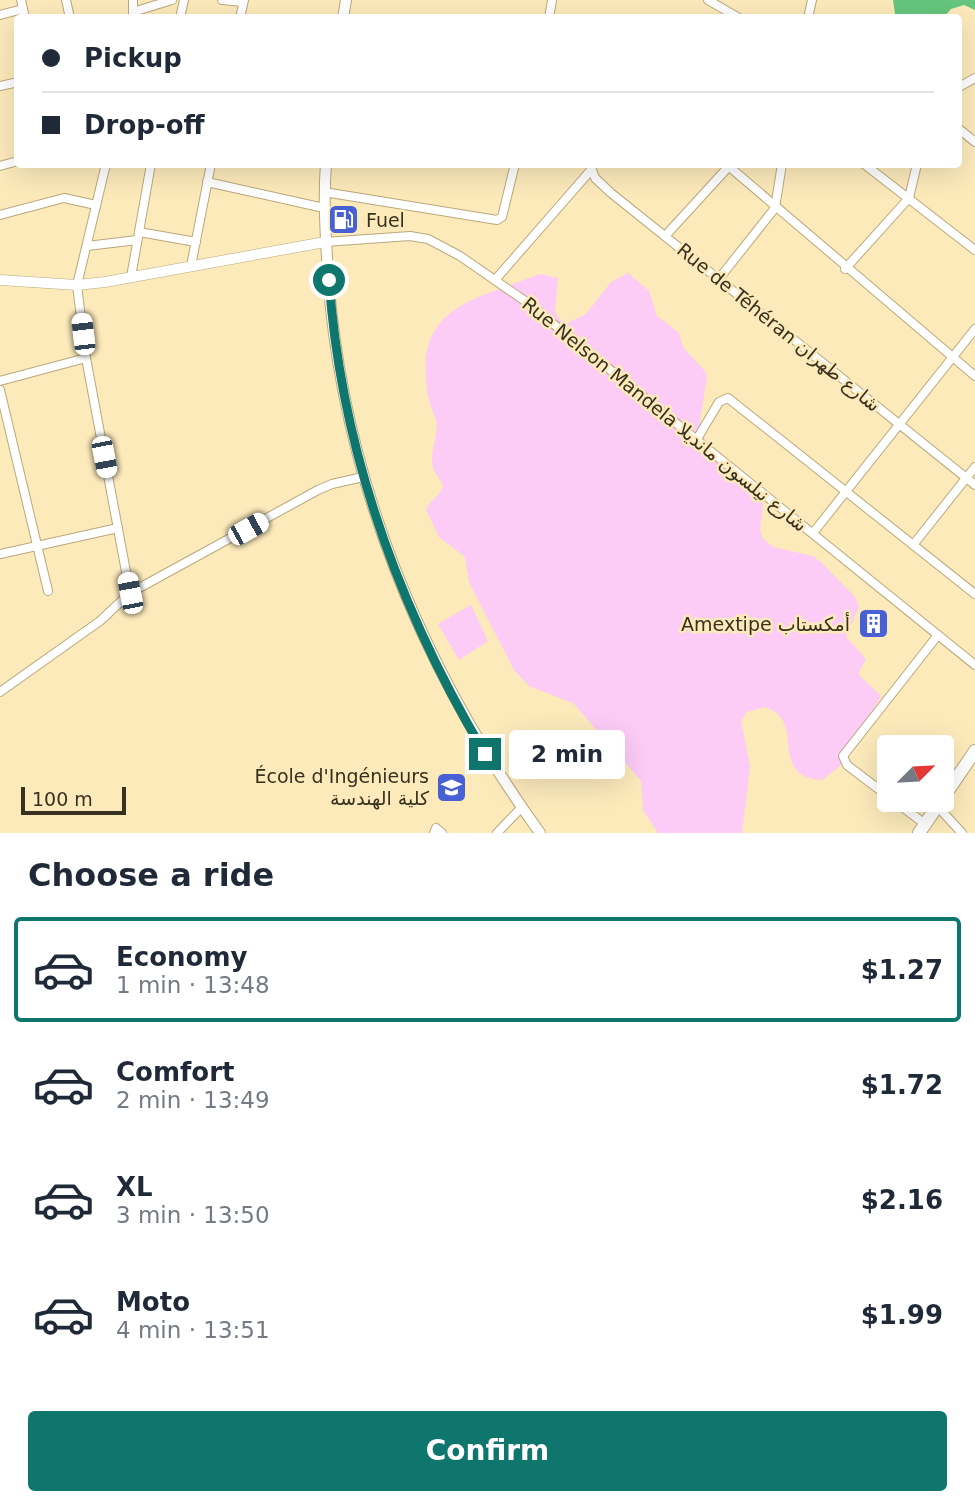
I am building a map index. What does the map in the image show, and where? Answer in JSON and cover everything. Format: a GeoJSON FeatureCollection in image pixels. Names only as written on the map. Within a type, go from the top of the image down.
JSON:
{"type":"FeatureCollection","features":[{"type":"Feature","properties":{"kind":"highway"},"geometry":{"type":"LineString","coordinates":[[954,783],[975,751]]}},
{"type":"Feature","properties":{"kind":"highway"},"geometry":{"type":"LineString","coordinates":[[922,829],[934,812]]}},
{"type":"Feature","properties":{"kind":"main road"},"geometry":{"type":"LineString","coordinates":[[326,168],[325,242],[340,378],[363,477],[398,577],[430,652],[471,730],[540,833]]}},
{"type":"Feature","properties":{"kind":"street"},"geometry":{"type":"LineString","coordinates":[[136,14],[172,0]]}},
{"type":"Feature","properties":{"kind":"street"},"geometry":{"type":"LineString","coordinates":[[222,0],[244,1]]}},
{"type":"Feature","properties":{"kind":"street"},"geometry":{"type":"LineString","coordinates":[[708,0],[732,14]]}},
{"type":"Feature","properties":{"kind":"street"},"geometry":{"type":"LineString","coordinates":[[0,15],[23,9]]}},
{"type":"Feature","properties":{"kind":"street"},"geometry":{"type":"LineString","coordinates":[[105,168],[77,285],[86,358],[130,593]]}},
{"type":"Feature","properties":{"kind":"street"},"geometry":{"type":"LineString","coordinates":[[131,277],[150,168]]}},
{"type":"Feature","properties":{"kind":"street"},"geometry":{"type":"LineString","coordinates":[[191,266],[210,168]]}},
{"type":"Feature","properties":{"kind":"street"},"geometry":{"type":"LineString","coordinates":[[324,192],[497,220],[502,217],[514,168]]}},
{"type":"Feature","properties":{"kind":"street"},"geometry":{"type":"LineString","coordinates":[[495,280],[590,168]]}},
{"type":"Feature","properties":{"kind":"street","name":"Rue de Téhéran شارع طهران"},"geometry":{"type":"LineString","coordinates":[[592,168],[611,193],[666,234],[718,280],[975,485]]}},
{"type":"Feature","properties":{"kind":"street"},"geometry":{"type":"LineString","coordinates":[[666,234],[727,168]]}},
{"type":"Feature","properties":{"kind":"street"},"geometry":{"type":"LineString","coordinates":[[731,168],[845,268],[975,376]]}},
{"type":"Feature","properties":{"kind":"street"},"geometry":{"type":"LineString","coordinates":[[718,280],[775,208],[781,168]]}},
{"type":"Feature","properties":{"kind":"street"},"geometry":{"type":"LineString","coordinates":[[869,168],[975,250]]}},
{"type":"Feature","properties":{"kind":"street"},"geometry":{"type":"LineString","coordinates":[[845,268],[909,198],[916,168]]}},
{"type":"Feature","properties":{"kind":"street"},"geometry":{"type":"LineString","coordinates":[[207,182],[324,208]]}},
{"type":"Feature","properties":{"kind":"street"},"geometry":{"type":"LineString","coordinates":[[0,215],[64,198],[96,205]]}},
{"type":"Feature","properties":{"kind":"street"},"geometry":{"type":"LineString","coordinates":[[87,246],[138,236],[196,242]]}},
{"type":"Feature","properties":{"kind":"street","name":"Rue Nelson Mandela شارع نيلسون مانديلا"},"geometry":{"type":"LineString","coordinates":[[325,242],[418,236],[460,256],[495,280],[697,439],[975,665]]}},
{"type":"Feature","properties":{"kind":"street"},"geometry":{"type":"LineString","coordinates":[[0,280],[77,285],[325,242]]}},
{"type":"Feature","properties":{"kind":"street"},"geometry":{"type":"LineString","coordinates":[[813,533],[975,328]]}},
{"type":"Feature","properties":{"kind":"street"},"geometry":{"type":"LineString","coordinates":[[0,381],[86,358]]}},
{"type":"Feature","properties":{"kind":"street"},"geometry":{"type":"LineString","coordinates":[[0,390],[48,591]]}},
{"type":"Feature","properties":{"kind":"street"},"geometry":{"type":"LineString","coordinates":[[697,439],[719,402],[728,398],[975,594]]}},
{"type":"Feature","properties":{"kind":"street"},"geometry":{"type":"LineString","coordinates":[[913,545],[975,467]]}},
{"type":"Feature","properties":{"kind":"street"},"geometry":{"type":"LineString","coordinates":[[0,692],[110,614],[130,593],[332,484],[363,477]]}},
{"type":"Feature","properties":{"kind":"street"},"geometry":{"type":"LineString","coordinates":[[0,554],[35,544],[118,528]]}},
{"type":"Feature","properties":{"kind":"street"},"geometry":{"type":"LineString","coordinates":[[877,788],[847,765],[843,756],[938,635]]}},
{"type":"Feature","properties":{"kind":"street"},"geometry":{"type":"LineString","coordinates":[[497,833],[522,807]]}},
{"type":"Feature","properties":{"kind":"street"},"geometry":{"type":"LineString","coordinates":[[905,812],[922,829]]}},
{"type":"Feature","properties":{"kind":"street"},"geometry":{"type":"LineString","coordinates":[[943,812],[962,833]]}},
{"type":"Feature","properties":{"kind":"street"},"geometry":{"type":"LineString","coordinates":[[434,833],[436,828],[442,833]]}},
{"type":"Feature","properties":{"kind":"shaded area"},"geometry":{"type":"Polygon","coordinates":[[[893,0],[975,0],[975,10],[964,5],[951,9],[947,14],[895,14],[893,0]]]}},
{"type":"Feature","properties":{"kind":"shaded area"},"geometry":{"type":"Polygon","coordinates":[[[628,273],[649,291],[657,316],[679,333],[683,347],[704,370],[707,377],[700,421],[707,447],[759,493],[763,504],[760,530],[763,539],[773,547],[813,556],[855,597],[859,607],[846,637],[866,659],[858,674],[881,696],[839,767],[822,780],[805,776],[796,769],[791,759],[784,723],[777,714],[765,707],[747,712],[741,721],[750,766],[742,833],[658,833],[643,810],[641,781],[573,703],[529,686],[514,670],[469,582],[465,557],[439,537],[426,510],[443,486],[432,465],[437,426],[430,403],[425,369],[429,345],[438,326],[452,312],[470,301],[540,274],[558,278],[555,311],[559,319],[567,323],[586,314],[611,282],[628,273]]]}},
{"type":"Feature","properties":{"kind":"shaded area"},"geometry":{"type":"Polygon","coordinates":[[[471,605],[488,641],[459,660],[438,624],[471,605]]]}},
{"type":"Feature","properties":{"kind":"place","name":"Fuel"},"geometry":{"type":"Point","coordinates":[343,220]}},
{"type":"Feature","properties":{"kind":"place","name":"Amextipe أمكستاب"},"geometry":{"type":"Point","coordinates":[873,624]}},
{"type":"Feature","properties":{"kind":"place","name":"École d'Ingénieurs كلية الهندسة"},"geometry":{"type":"Point","coordinates":[452,787]}},
{"type":"Feature","properties":{"kind":"route"},"geometry":{"type":"LineString","coordinates":[[329,280],[332,322],[346,410],[372,508],[430,652],[485,754]]}}]}
